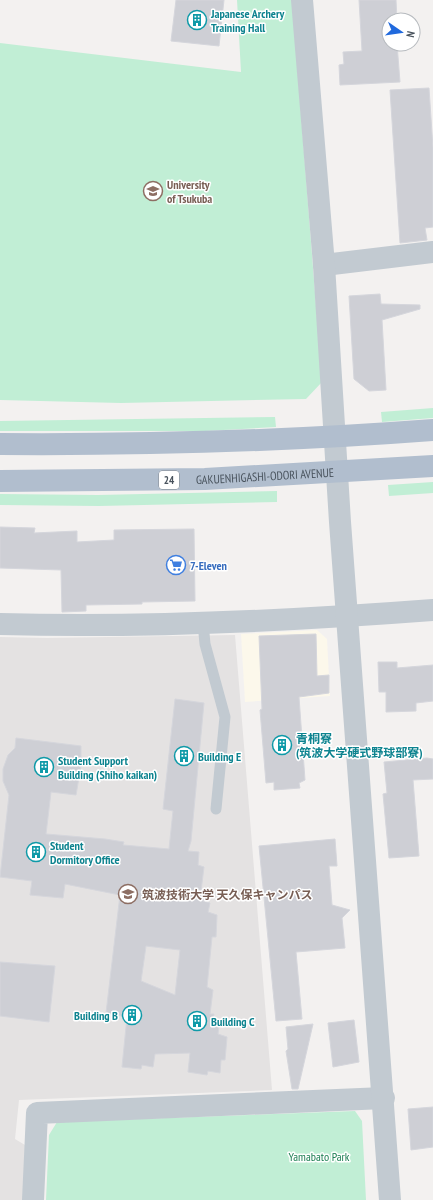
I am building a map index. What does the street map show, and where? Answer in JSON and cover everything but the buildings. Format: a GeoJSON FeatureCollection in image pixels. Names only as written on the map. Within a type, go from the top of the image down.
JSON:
{"type":"FeatureCollection","features":[{"type":"Feature","properties":{"kind":"main road"},"geometry":{"type":"LineString","coordinates":[[0,444],[201,443],[335,437],[433,430]]}},
{"type":"Feature","properties":{"kind":"main road","name":"GAKUENHIGASHI-ODORI AVENUE"},"geometry":{"type":"LineString","coordinates":[[0,481],[205,479],[433,466]]}},
{"type":"Feature","properties":{"kind":"street"},"geometry":{"type":"LineString","coordinates":[[302,0],[324,265],[347,616],[384,1098],[390,1200]]}},
{"type":"Feature","properties":{"kind":"street"},"geometry":{"type":"LineString","coordinates":[[324,265],[433,252]]}},
{"type":"Feature","properties":{"kind":"street"},"geometry":{"type":"LineString","coordinates":[[0,624],[59,626],[203,622],[347,616],[433,610]]}},
{"type":"Feature","properties":{"kind":"street"},"geometry":{"type":"LineString","coordinates":[[33,1200],[37,1114],[384,1098]]}},
{"type":"Feature","properties":{"kind":"lane"},"geometry":{"type":"LineString","coordinates":[[203,622],[205,644],[225,717],[216,809]]}},
{"type":"Feature","properties":{"kind":"shaded area"},"geometry":{"type":"Polygon","coordinates":[[[317,630],[327,639],[330,696],[245,702],[241,634],[317,630]]]}},
{"type":"Feature","properties":{"kind":"shaded area","name":"筑波技術大学 天久保キャンパス"},"geometry":{"type":"Polygon","coordinates":[[[235,635],[272,1090],[19,1100],[15,1139],[25,1145],[23,1200],[0,1200],[0,637],[47,638],[235,635]]]}},
{"type":"Feature","properties":{"kind":"green space","name":"University of Tsukuba"},"geometry":{"type":"Polygon","coordinates":[[[237,0],[292,0],[322,382],[306,399],[121,403],[0,400],[0,43],[241,72],[237,0]]]}},
{"type":"Feature","properties":{"kind":"green space"},"geometry":{"type":"Polygon","coordinates":[[[433,408],[433,418],[382,422],[381,412],[433,408]]]}},
{"type":"Feature","properties":{"kind":"green space"},"geometry":{"type":"Polygon","coordinates":[[[275,417],[276,427],[205,431],[0,431],[0,421],[275,417]]]}},
{"type":"Feature","properties":{"kind":"green space"},"geometry":{"type":"Polygon","coordinates":[[[433,482],[433,493],[389,496],[388,485],[433,482]]]}},
{"type":"Feature","properties":{"kind":"green space"},"geometry":{"type":"Polygon","coordinates":[[[277,491],[277,502],[99,506],[0,505],[0,494],[98,495],[277,491]]]}},
{"type":"Feature","properties":{"kind":"green space","name":"Yamabato Park"},"geometry":{"type":"Polygon","coordinates":[[[355,1111],[362,1121],[366,1200],[46,1200],[49,1135],[57,1122],[355,1111]]]}},
{"type":"Feature","properties":{"kind":"place","name":"Japanese Archery Training Hall"},"geometry":{"type":"Point","coordinates":[197,20]}},
{"type":"Feature","properties":{"kind":"place","name":"University of Tsukuba"},"geometry":{"type":"Point","coordinates":[153,191]}},
{"type":"Feature","properties":{"kind":"place","name":"7-Eleven"},"geometry":{"type":"Point","coordinates":[176,565]}},
{"type":"Feature","properties":{"kind":"place","name":"青桐寮 (筑波大学硬式野球部寮)"},"geometry":{"type":"Point","coordinates":[282,745]}},
{"type":"Feature","properties":{"kind":"place","name":"Building E"},"geometry":{"type":"Point","coordinates":[184,756]}},
{"type":"Feature","properties":{"kind":"place","name":"Student Support Building (Shiho kaikan)"},"geometry":{"type":"Point","coordinates":[44,767]}},
{"type":"Feature","properties":{"kind":"place","name":"Student Dormitory Office"},"geometry":{"type":"Point","coordinates":[36,852]}},
{"type":"Feature","properties":{"kind":"place","name":"筑波技術大学 天久保キャンパス"},"geometry":{"type":"Point","coordinates":[128,894]}},
{"type":"Feature","properties":{"kind":"place","name":"Building B"},"geometry":{"type":"Point","coordinates":[132,1015]}},
{"type":"Feature","properties":{"kind":"place","name":"Building C"},"geometry":{"type":"Point","coordinates":[197,1021]}}]}
